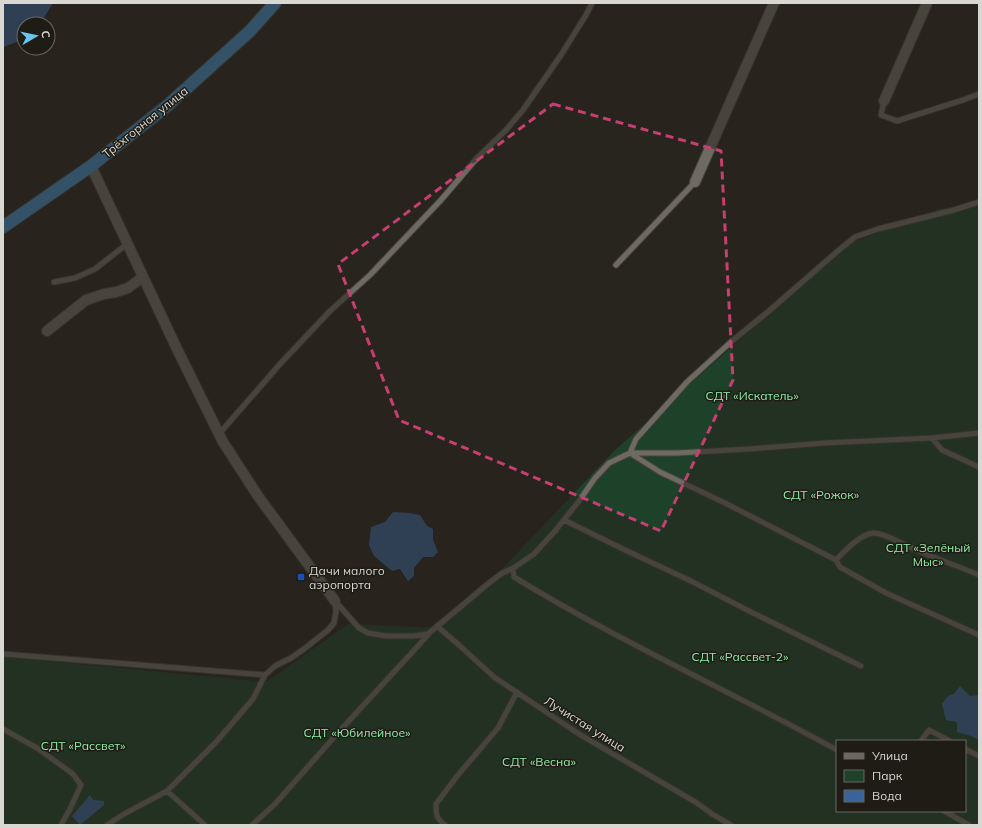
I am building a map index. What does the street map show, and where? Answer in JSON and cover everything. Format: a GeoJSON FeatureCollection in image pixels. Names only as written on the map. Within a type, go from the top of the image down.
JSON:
{"type":"FeatureCollection","features":[{"type":"Feature","properties":{"kind":"highway","name":"Трёхгорная улица"},"geometry":{"type":"LineString","coordinates":[[3,227],[91,166],[168,105],[250,30],[275,3]]}},
{"type":"Feature","properties":{"kind":"street"},"geometry":{"type":"LineString","coordinates":[[695,182],[774,3]]}},
{"type":"Feature","properties":{"kind":"street"},"geometry":{"type":"LineString","coordinates":[[884,101],[927,3]]}},
{"type":"Feature","properties":{"kind":"street"},"geometry":{"type":"LineString","coordinates":[[91,166],[219,434],[258,496],[335,601]]}},
{"type":"Feature","properties":{"kind":"street"},"geometry":{"type":"LineString","coordinates":[[47,331],[86,300],[128,288],[143,277]]}},
{"type":"Feature","properties":{"kind":"lane"},"geometry":{"type":"LineString","coordinates":[[219,434],[320,321],[370,275],[441,200],[477,158],[506,130],[523,110],[561,55],[592,3]]}},
{"type":"Feature","properties":{"kind":"lane"},"geometry":{"type":"LineString","coordinates":[[884,101],[881,116],[897,121],[979,94]]}},
{"type":"Feature","properties":{"kind":"lane"},"geometry":{"type":"LineString","coordinates":[[616,265],[695,182]]}},
{"type":"Feature","properties":{"kind":"lane"},"geometry":{"type":"LineString","coordinates":[[630,453],[636,439],[687,382],[732,341],[855,237],[878,229],[954,210],[979,202]]}},
{"type":"Feature","properties":{"kind":"lane"},"geometry":{"type":"LineString","coordinates":[[54,282],[75,278],[95,269],[127,244]]}},
{"type":"Feature","properties":{"kind":"lane"},"geometry":{"type":"LineString","coordinates":[[252,825],[275,804],[428,634],[489,583],[502,574],[513,569],[534,554],[564,520],[608,463],[630,453],[677,453],[932,438],[979,433]]}},
{"type":"Feature","properties":{"kind":"lane"},"geometry":{"type":"LineString","coordinates":[[932,438],[942,450],[979,467]]}},
{"type":"Feature","properties":{"kind":"lane"},"geometry":{"type":"LineString","coordinates":[[630,453],[660,472],[725,502],[836,560],[840,567],[886,592],[979,635]]}},
{"type":"Feature","properties":{"kind":"lane"},"geometry":{"type":"LineString","coordinates":[[564,520],[691,581],[861,666]]}},
{"type":"Feature","properties":{"kind":"lane"},"geometry":{"type":"LineString","coordinates":[[836,560],[859,539],[873,533],[883,535],[979,575]]}},
{"type":"Feature","properties":{"kind":"lane"},"geometry":{"type":"LineString","coordinates":[[513,569],[514,577],[615,635],[790,724],[836,749]]}},
{"type":"Feature","properties":{"kind":"lane"},"geometry":{"type":"LineString","coordinates":[[335,601],[359,628],[368,633],[386,636],[413,636],[428,634]]}},
{"type":"Feature","properties":{"kind":"lane"},"geometry":{"type":"LineString","coordinates":[[107,825],[167,791],[217,741],[253,699],[265,675],[275,666],[304,649],[328,630],[334,623],[336,612],[335,601]]}},
{"type":"Feature","properties":{"kind":"lane","name":"Лучистая улица"},"geometry":{"type":"LineString","coordinates":[[438,626],[494,677],[579,734],[697,803],[731,825]]}},
{"type":"Feature","properties":{"kind":"lane"},"geometry":{"type":"LineString","coordinates":[[3,654],[265,675]]}},
{"type":"Feature","properties":{"kind":"lane"},"geometry":{"type":"LineString","coordinates":[[445,825],[439,820],[436,814],[436,804],[458,775],[498,728],[517,692]]}},
{"type":"Feature","properties":{"kind":"lane"},"geometry":{"type":"LineString","coordinates":[[3,729],[37,748],[73,774],[81,785],[61,825]]}},
{"type":"Feature","properties":{"kind":"lane"},"geometry":{"type":"LineString","coordinates":[[922,740],[929,730],[948,740]]}},
{"type":"Feature","properties":{"kind":"lane"},"geometry":{"type":"LineString","coordinates":[[966,750],[979,756]]}},
{"type":"Feature","properties":{"kind":"lane"},"geometry":{"type":"LineString","coordinates":[[167,791],[205,825]]}},
{"type":"Feature","properties":{"kind":"lane"},"geometry":{"type":"LineString","coordinates":[[946,812],[969,825]]}},
{"type":"Feature","properties":{"kind":"highlighted area"},"geometry":{"type":"Polygon","coordinates":[[[553,104],[721,151],[733,380],[661,531],[399,420],[338,264],[553,104]]]}},
{"type":"Feature","properties":{"kind":"green space"},"geometry":{"type":"Polygon","coordinates":[[[979,205],[979,825],[3,825],[3,657],[267,682],[348,624],[436,628],[503,568],[614,451],[849,244],[939,209],[979,205]]]}},
{"type":"Feature","properties":{"kind":"water"},"geometry":{"type":"Polygon","coordinates":[[[3,3],[53,3],[45,16],[16,16],[16,42],[3,47],[3,3]]]}},
{"type":"Feature","properties":{"kind":"water"},"geometry":{"type":"Polygon","coordinates":[[[393,512],[420,515],[427,526],[433,529],[433,540],[438,552],[433,557],[423,557],[414,568],[414,576],[408,581],[400,569],[392,571],[374,556],[369,545],[371,527],[385,522],[393,512]]]}},
{"type":"Feature","properties":{"kind":"water"},"geometry":{"type":"Polygon","coordinates":[[[960,686],[970,696],[979,695],[979,740],[957,732],[957,722],[946,720],[942,704],[948,696],[954,694],[960,686]]]}},
{"type":"Feature","properties":{"kind":"water"},"geometry":{"type":"Polygon","coordinates":[[[90,795],[93,800],[104,801],[104,805],[80,825],[72,816],[90,795]]]}},
{"type":"Feature","properties":{"kind":"place","name":"Дачи малого аэропорта"},"geometry":{"type":"Point","coordinates":[301,577]}},
{"type":"Feature","properties":{"kind":"park label","name":"СДТ «Искатель»"},"geometry":{"type":"Point","coordinates":[752,395]}},
{"type":"Feature","properties":{"kind":"park label","name":"СДТ «Рожок»"},"geometry":{"type":"Point","coordinates":[821,494]}},
{"type":"Feature","properties":{"kind":"park label","name":"СДТ «Зелёный Мыс»"},"geometry":{"type":"Point","coordinates":[928,554]}},
{"type":"Feature","properties":{"kind":"park label","name":"СДТ «Рассвет-2»"},"geometry":{"type":"Point","coordinates":[740,656]}},
{"type":"Feature","properties":{"kind":"park label","name":"СДТ «Юбилейное»"},"geometry":{"type":"Point","coordinates":[357,732]}},
{"type":"Feature","properties":{"kind":"park label","name":"СДТ «Рассвет»"},"geometry":{"type":"Point","coordinates":[83,745]}},
{"type":"Feature","properties":{"kind":"park label","name":"СДТ «Весна»"},"geometry":{"type":"Point","coordinates":[539,761]}}]}
